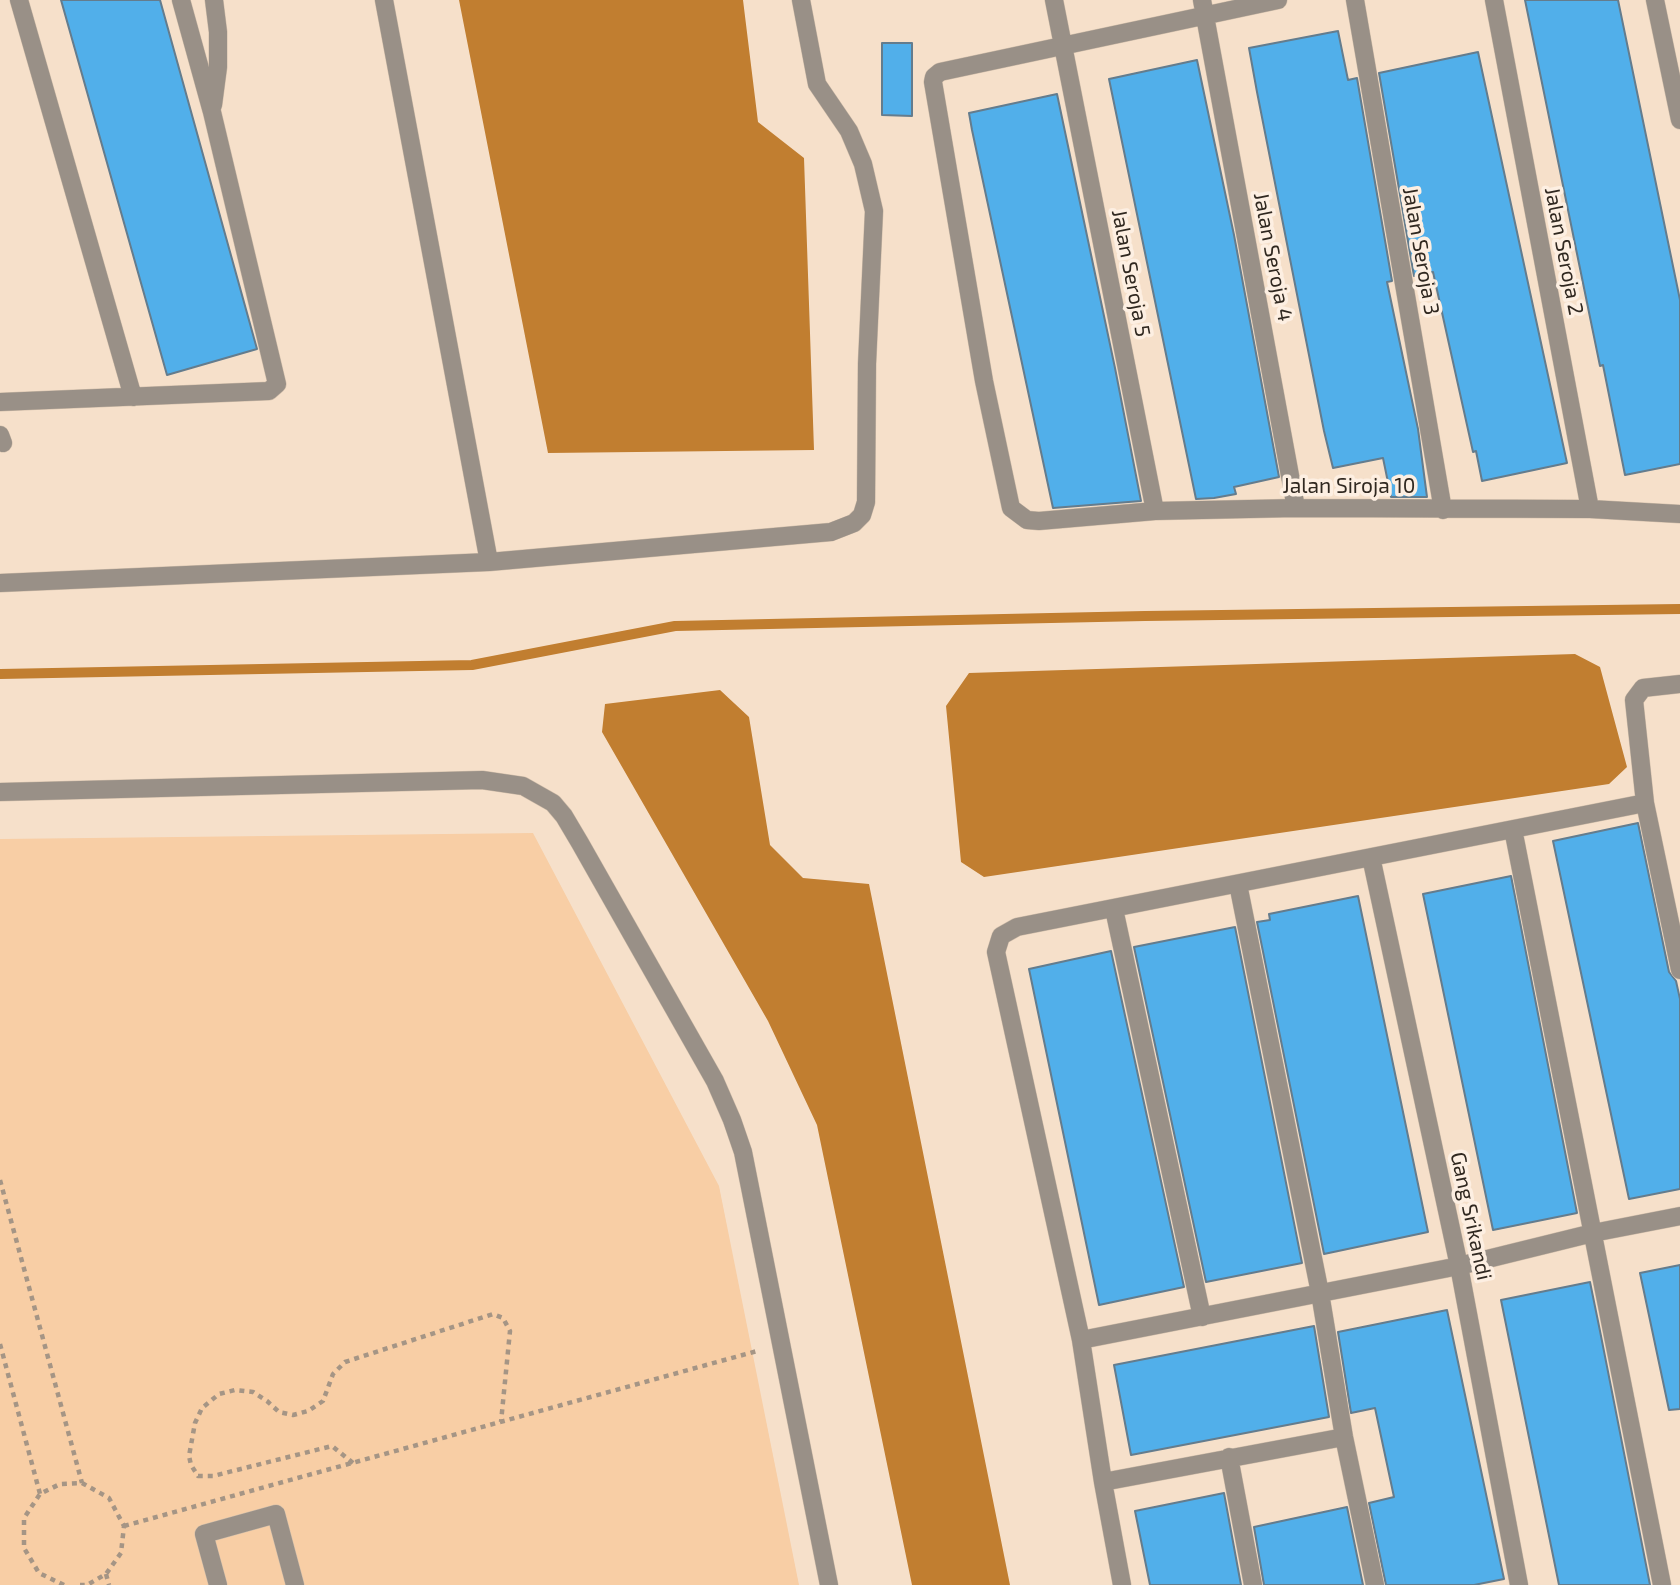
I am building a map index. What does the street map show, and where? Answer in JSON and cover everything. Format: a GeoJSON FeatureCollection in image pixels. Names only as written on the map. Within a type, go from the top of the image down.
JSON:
{"type":"FeatureCollection","features":[{"type":"Feature","properties":{"kind":"street"},"geometry":{"type":"LineString","coordinates":[[19,0],[133,397]]}},
{"type":"Feature","properties":{"kind":"street"},"geometry":{"type":"LineString","coordinates":[[0,402],[269,391],[277,384],[212,112],[181,0]]}},
{"type":"Feature","properties":{"kind":"street"},"geometry":{"type":"LineString","coordinates":[[212,112],[218,68],[218,32],[214,0]]}},
{"type":"Feature","properties":{"kind":"street"},"geometry":{"type":"LineString","coordinates":[[384,0],[489,562]]}},
{"type":"Feature","properties":{"kind":"street"},"geometry":{"type":"LineString","coordinates":[[0,583],[489,562],[831,532],[854,523],[862,514],[866,502],[867,363],[874,211],[863,164],[849,131],[817,84],[800,0]]}},
{"type":"Feature","properties":{"kind":"street","name":"Jalan Seroja 5"},"geometry":{"type":"LineString","coordinates":[[1054,0],[1155,511]]}},
{"type":"Feature","properties":{"kind":"street"},"geometry":{"type":"LineString","coordinates":[[1062,45],[1203,7],[1278,0]]}},
{"type":"Feature","properties":{"kind":"street","name":"Jalan Seroja 3"},"geometry":{"type":"LineString","coordinates":[[1355,0],[1443,510]]}},
{"type":"Feature","properties":{"kind":"street","name":"Jalan Seroja 2"},"geometry":{"type":"LineString","coordinates":[[1494,0],[1590,509]]}},
{"type":"Feature","properties":{"kind":"street"},"geometry":{"type":"LineString","coordinates":[[1655,0],[1680,120]]}},
{"type":"Feature","properties":{"kind":"street","name":"Jalan Seroja 4"},"geometry":{"type":"LineString","coordinates":[[1203,7],[1296,508]]}},
{"type":"Feature","properties":{"kind":"street","name":"Jalan Siroja 10"},"geometry":{"type":"LineString","coordinates":[[1062,45],[940,72],[933,82],[1007,499],[1011,508],[1020,516],[1039,522],[1155,511],[1296,508],[1590,509],[1680,514]]}},
{"type":"Feature","properties":{"kind":"street"},"geometry":{"type":"LineString","coordinates":[[1680,684],[1643,688],[1634,700],[1645,803],[1680,970]]}},
{"type":"Feature","properties":{"kind":"street"},"geometry":{"type":"LineString","coordinates":[[0,792],[482,780],[523,786],[553,803],[587,855],[715,1081],[732,1120],[743,1152],[829,1585]]}},
{"type":"Feature","properties":{"kind":"street"},"geometry":{"type":"LineString","coordinates":[[1122,1585],[1081,1340],[996,952],[1001,936],[1017,927],[1645,803]]}},
{"type":"Feature","properties":{"kind":"street"},"geometry":{"type":"LineString","coordinates":[[1513,829],[1662,1585]]}},
{"type":"Feature","properties":{"kind":"street","name":"Gang Srikandi"},"geometry":{"type":"LineString","coordinates":[[1371,857],[1459,1266],[1519,1585]]}},
{"type":"Feature","properties":{"kind":"street"},"geometry":{"type":"LineString","coordinates":[[1238,884],[1375,1585]]}},
{"type":"Feature","properties":{"kind":"street"},"geometry":{"type":"LineString","coordinates":[[1114,908],[1202,1317]]}},
{"type":"Feature","properties":{"kind":"street"},"geometry":{"type":"LineString","coordinates":[[1081,1340],[1459,1266],[1593,1233],[1680,1216]]}},
{"type":"Feature","properties":{"kind":"street"},"geometry":{"type":"LineString","coordinates":[[1103,1482],[1344,1437]]}},
{"type":"Feature","properties":{"kind":"street"},"geometry":{"type":"LineString","coordinates":[[1229,1457],[1253,1585]]}},
{"type":"Feature","properties":{"kind":"street"},"geometry":{"type":"LineString","coordinates":[[218,1585],[204,1534],[276,1514],[295,1585]]}},
{"type":"Feature","properties":{"kind":"path"},"geometry":{"type":"LineString","coordinates":[[0,1180],[82,1483]]}},
{"type":"Feature","properties":{"kind":"path"},"geometry":{"type":"LineString","coordinates":[[353,1463],[332,1446],[212,1476],[198,1476],[189,1456],[195,1423],[202,1408],[219,1394],[235,1390],[253,1392],[279,1412],[293,1415],[308,1411],[323,1401],[333,1374],[345,1362],[492,1314],[503,1318],[510,1331],[501,1422]]}},
{"type":"Feature","properties":{"kind":"path"},"geometry":{"type":"LineString","coordinates":[[0,1344],[40,1494]]}},
{"type":"Feature","properties":{"kind":"path"},"geometry":{"type":"LineString","coordinates":[[124,1526],[781,1345]]}},
{"type":"Feature","properties":{"kind":"path"},"geometry":{"type":"LineString","coordinates":[[64,1585],[39,1573],[24,1548],[24,1518],[40,1494],[60,1484],[82,1483],[110,1498],[124,1526],[121,1553],[106,1574],[87,1585],[80,1585]]}},
{"type":"Feature","properties":{"kind":"path"},"geometry":{"type":"LineString","coordinates":[[106,1574],[109,1585]]}},
{"type":"Feature","properties":{"kind":"shaded area"},"geometry":{"type":"Polygon","coordinates":[[[459,0],[743,0],[758,122],[804,158],[814,450],[548,453],[459,0]]]}},
{"type":"Feature","properties":{"kind":"shaded area"},"geometry":{"type":"Polygon","coordinates":[[[1575,654],[1600,667],[1627,767],[1609,784],[984,877],[961,862],[946,706],[969,673],[1575,654]]]}},
{"type":"Feature","properties":{"kind":"shaded area"},"geometry":{"type":"Polygon","coordinates":[[[720,690],[749,717],[770,845],[803,878],[869,884],[1010,1585],[912,1585],[817,1125],[768,1021],[602,732],[605,704],[720,690]]]}},
{"type":"Feature","properties":{"kind":"shaded area"},"geometry":{"type":"Polygon","coordinates":[[[533,833],[719,1186],[799,1585],[0,1585],[0,839],[533,833]]]}},
{"type":"Feature","properties":{"kind":"building"},"geometry":{"type":"Polygon","coordinates":[[[61,0],[160,0],[257,349],[167,375],[61,0]]]}},
{"type":"Feature","properties":{"kind":"building"},"geometry":{"type":"Polygon","coordinates":[[[1525,0],[1618,0],[1680,300],[1680,464],[1625,475],[1525,0]]]}},
{"type":"Feature","properties":{"kind":"building"},"geometry":{"type":"Polygon","coordinates":[[[1338,31],[1348,80],[1357,78],[1392,281],[1387,282],[1418,429],[1427,497],[1391,497],[1383,458],[1333,468],[1257,92],[1249,48],[1338,31]]]}},
{"type":"Feature","properties":{"kind":"building"},"geometry":{"type":"Polygon","coordinates":[[[882,43],[912,43],[912,116],[882,115],[882,43]]]}},
{"type":"Feature","properties":{"kind":"building"},"geometry":{"type":"Polygon","coordinates":[[[1478,52],[1567,463],[1482,481],[1476,451],[1473,452],[1433,272],[1414,276],[1379,73],[1478,52]]]}},
{"type":"Feature","properties":{"kind":"building"},"geometry":{"type":"Polygon","coordinates":[[[1197,60],[1234,235],[1279,477],[1234,487],[1236,494],[1196,499],[1109,79],[1197,60]]]}},
{"type":"Feature","properties":{"kind":"building"},"geometry":{"type":"Polygon","coordinates":[[[1057,94],[1141,501],[1053,508],[972,130],[969,113],[1057,94]]]}},
{"type":"Feature","properties":{"kind":"building"},"geometry":{"type":"Polygon","coordinates":[[[1638,823],[1669,972],[1676,981],[1680,999],[1680,1189],[1629,1199],[1553,841],[1638,823]]]}},
{"type":"Feature","properties":{"kind":"building"},"geometry":{"type":"Polygon","coordinates":[[[1511,876],[1577,1213],[1493,1230],[1423,894],[1511,876]]]}},
{"type":"Feature","properties":{"kind":"building"},"geometry":{"type":"Polygon","coordinates":[[[1358,896],[1428,1232],[1324,1254],[1257,922],[1270,920],[1269,914],[1358,896]]]}},
{"type":"Feature","properties":{"kind":"building"},"geometry":{"type":"Polygon","coordinates":[[[1235,927],[1302,1263],[1206,1282],[1134,947],[1235,927]]]}},
{"type":"Feature","properties":{"kind":"building"},"geometry":{"type":"Polygon","coordinates":[[[1111,951],[1184,1287],[1099,1305],[1029,969],[1111,951]]]}},
{"type":"Feature","properties":{"kind":"building"},"geometry":{"type":"Polygon","coordinates":[[[1680,1265],[1680,1409],[1669,1410],[1640,1273],[1680,1265]]]}},
{"type":"Feature","properties":{"kind":"building"},"geometry":{"type":"Polygon","coordinates":[[[1590,1282],[1650,1585],[1559,1585],[1501,1300],[1590,1282]]]}},
{"type":"Feature","properties":{"kind":"building"},"geometry":{"type":"Polygon","coordinates":[[[1447,1310],[1504,1579],[1474,1585],[1386,1585],[1369,1503],[1394,1497],[1375,1408],[1351,1413],[1338,1332],[1447,1310]]]}},
{"type":"Feature","properties":{"kind":"building"},"geometry":{"type":"Polygon","coordinates":[[[1314,1326],[1329,1417],[1131,1455],[1114,1365],[1314,1326]]]}},
{"type":"Feature","properties":{"kind":"building"},"geometry":{"type":"Polygon","coordinates":[[[1224,1493],[1241,1585],[1150,1585],[1135,1511],[1224,1493]]]}},
{"type":"Feature","properties":{"kind":"building"},"geometry":{"type":"Polygon","coordinates":[[[1347,1507],[1363,1585],[1264,1585],[1254,1527],[1347,1507]]]}},
{"type":"Feature","properties":{"kind":"waterway"},"geometry":{"type":"LineString","coordinates":[[0,674],[472,665],[675,626],[1680,609]]}}]}
